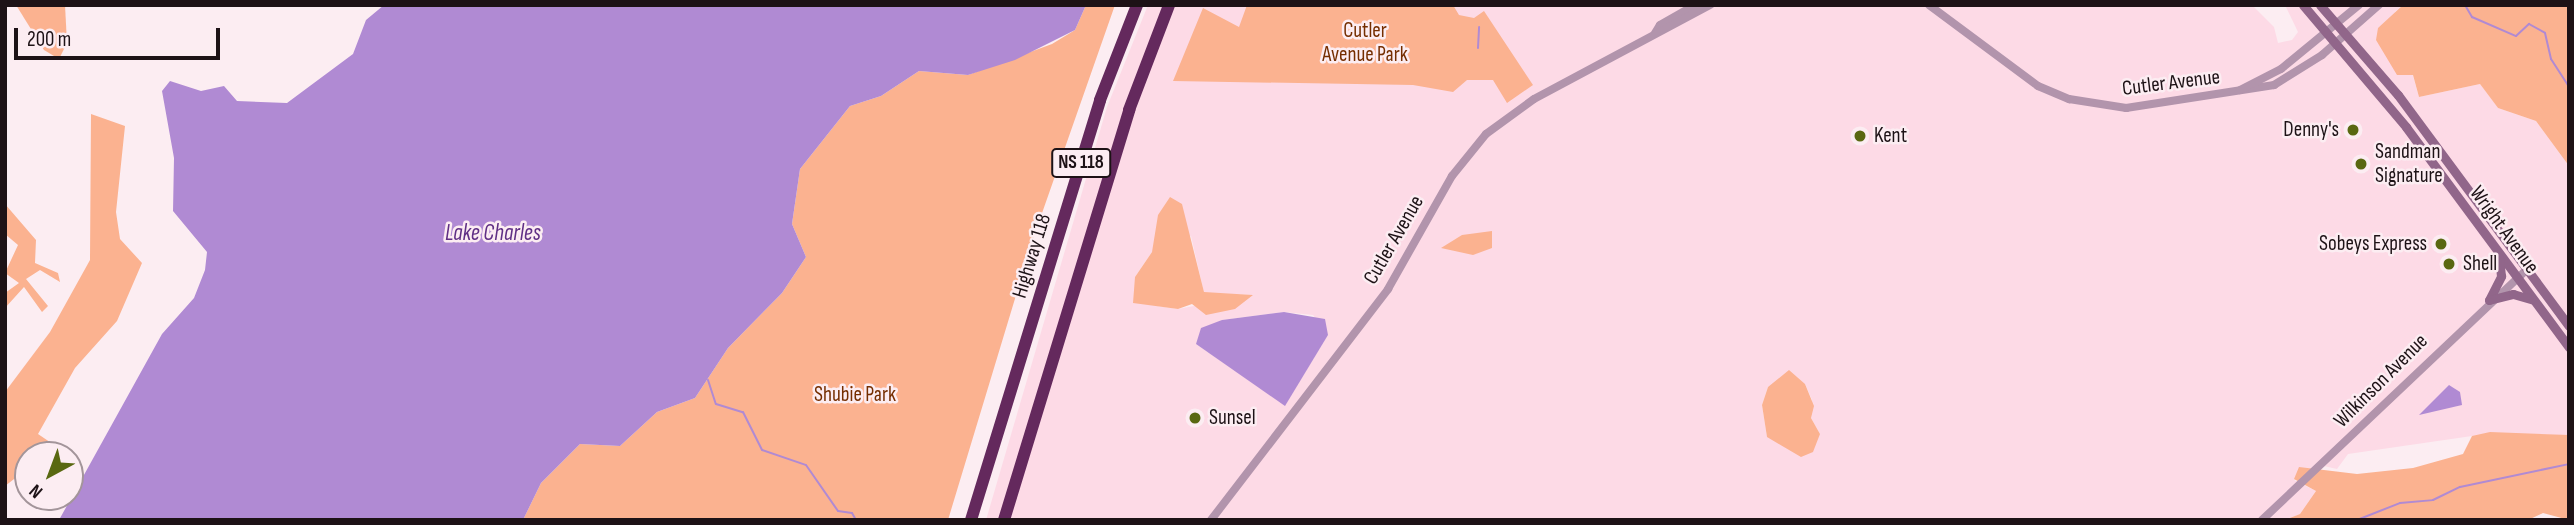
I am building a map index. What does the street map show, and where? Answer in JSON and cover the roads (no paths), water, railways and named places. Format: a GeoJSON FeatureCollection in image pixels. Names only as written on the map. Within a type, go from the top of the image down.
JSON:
{"type":"FeatureCollection","features":[{"type":"Feature","properties":{"kind":"highway","name":"Highway 118"},"geometry":{"type":"LineString","coordinates":[[971,520],[1100,100],[1137,5]]}},
{"type":"Feature","properties":{"kind":"highway","name":"NS 118"},"geometry":{"type":"LineString","coordinates":[[1004,520],[1129,110],[1169,5]]}},
{"type":"Feature","properties":{"kind":"main road","name":"Wright Avenue"},"geometry":{"type":"LineString","coordinates":[[2303,5],[2406,127],[2569,347]]}},
{"type":"Feature","properties":{"kind":"main road","name":"Wright Avenue"},"geometry":{"type":"LineString","coordinates":[[2320,5],[2406,104],[2569,326]]}},
{"type":"Feature","properties":{"kind":"main road"},"geometry":{"type":"LineString","coordinates":[[2489,300],[2501,276],[2498,253]]}},
{"type":"Feature","properties":{"kind":"main road"},"geometry":{"type":"LineString","coordinates":[[2489,300],[2513,294],[2533,299]]}},
{"type":"Feature","properties":{"kind":"street","name":"Cutler Avenue"},"geometry":{"type":"LineString","coordinates":[[1655,33],[1695,5]]}},
{"type":"Feature","properties":{"kind":"street","name":"Cutler Avenue"},"geometry":{"type":"LineString","coordinates":[[1211,520],[1388,289],[1471,149],[1534,99],[1710,5]]}},
{"type":"Feature","properties":{"kind":"street","name":"Cutler Avenue"},"geometry":{"type":"LineString","coordinates":[[1929,5],[2020,76],[2069,99],[2126,108],[2237,92],[2291,77],[2379,5]]}},
{"type":"Feature","properties":{"kind":"street","name":"Cutler Avenue"},"geometry":{"type":"LineString","coordinates":[[2237,92],[2281,69],[2359,5]]}},
{"type":"Feature","properties":{"kind":"street","name":"Wilkinson Avenue"},"geometry":{"type":"LineString","coordinates":[[2262,520],[2489,300],[2527,269]]}},
{"type":"Feature","properties":{"kind":"water","name":"Lake Charles"},"geometry":{"type":"Polygon","coordinates":[[[384,5],[1086,5],[1075,30],[1015,60],[968,75],[919,71],[881,96],[850,106],[800,169],[792,224],[806,257],[782,293],[728,348],[695,398],[657,412],[620,446],[580,444],[541,483],[523,520],[59,520],[64,511],[84,511],[84,475],[162,334],[194,298],[205,270],[207,252],[173,211],[174,158],[162,91],[170,81],[201,91],[224,86],[237,101],[287,103],[353,54],[366,20],[384,5]]]}},
{"type":"Feature","properties":{"kind":"water"},"geometry":{"type":"Polygon","coordinates":[[[1284,312],[1325,319],[1328,335],[1285,406],[1196,344],[1201,328],[1222,320],[1284,312]]]}},
{"type":"Feature","properties":{"kind":"water"},"geometry":{"type":"Polygon","coordinates":[[[2449,385],[2460,392],[2462,405],[2419,415],[2449,385]]]}},
{"type":"Feature","properties":{"kind":"waterway"},"geometry":{"type":"LineString","coordinates":[[2465,5],[2472,17],[2516,36],[2529,24],[2545,33],[2551,59],[2569,87]]}},
{"type":"Feature","properties":{"kind":"waterway"},"geometry":{"type":"LineString","coordinates":[[1478,48],[1479,27]]}},
{"type":"Feature","properties":{"kind":"waterway"},"geometry":{"type":"LineString","coordinates":[[708,380],[716,404],[743,412],[762,450],[806,465],[838,511],[852,513],[856,520]]}},
{"type":"Feature","properties":{"kind":"waterway"},"geometry":{"type":"LineString","coordinates":[[2357,520],[2400,503],[2433,500],[2460,487],[2569,464]]}},
{"type":"Feature","properties":{"kind":"place","name":"Denny's"},"geometry":{"type":"Point","coordinates":[2353,130]}},
{"type":"Feature","properties":{"kind":"place","name":"Kent"},"geometry":{"type":"Point","coordinates":[1860,136]}},
{"type":"Feature","properties":{"kind":"place","name":"Sandman Signature"},"geometry":{"type":"Point","coordinates":[2361,164]}},
{"type":"Feature","properties":{"kind":"place","name":"Sobeys Express"},"geometry":{"type":"Point","coordinates":[2441,244]}},
{"type":"Feature","properties":{"kind":"place","name":"Shell"},"geometry":{"type":"Point","coordinates":[2449,264]}},
{"type":"Feature","properties":{"kind":"place","name":"Sunsel"},"geometry":{"type":"Point","coordinates":[1195,418]}},
{"type":"Feature","properties":{"kind":"park label","name":"Cutler Avenue Park"},"geometry":{"type":"Point","coordinates":[1365,43]}},
{"type":"Feature","properties":{"kind":"park label","name":"Shubie Park"},"geometry":{"type":"Point","coordinates":[855,395]}}]}
